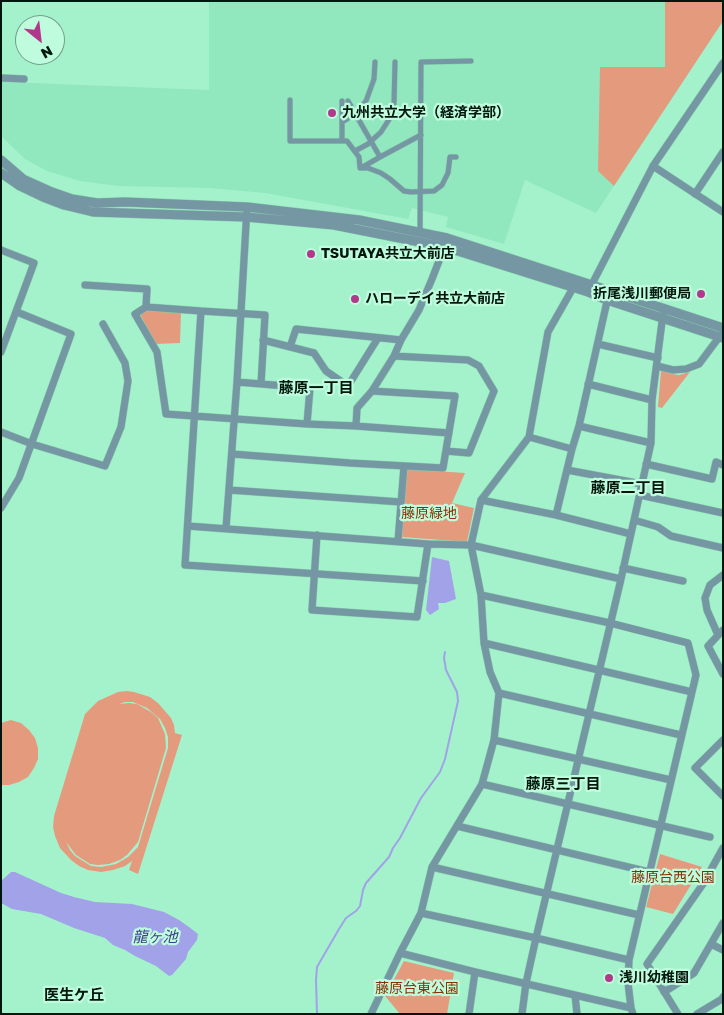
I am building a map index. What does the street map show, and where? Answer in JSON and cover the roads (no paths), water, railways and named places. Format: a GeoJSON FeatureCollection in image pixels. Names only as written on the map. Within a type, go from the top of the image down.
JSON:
{"type":"FeatureCollection","features":[{"type":"Feature","properties":{"kind":"street"},"geometry":{"type":"LineString","coordinates":[[342,122],[355,113],[366,101],[374,78],[375,62]]}},
{"type":"Feature","properties":{"kind":"street"},"geometry":{"type":"LineString","coordinates":[[355,151],[381,132],[390,118],[394,102],[395,62]]}},
{"type":"Feature","properties":{"kind":"street"},"geometry":{"type":"LineString","coordinates":[[420,233],[421,62],[471,62]]}},
{"type":"Feature","properties":{"kind":"street"},"geometry":{"type":"LineString","coordinates":[[590,288],[653,166],[723,63]]}},
{"type":"Feature","properties":{"kind":"street"},"geometry":{"type":"LineString","coordinates":[[2,78],[24,79]]}},
{"type":"Feature","properties":{"kind":"street"},"geometry":{"type":"LineString","coordinates":[[290,100],[290,141],[348,141],[360,157],[360,168]]}},
{"type":"Feature","properties":{"kind":"street"},"geometry":{"type":"LineString","coordinates":[[342,141],[345,101],[355,113],[380,157]]}},
{"type":"Feature","properties":{"kind":"street"},"geometry":{"type":"LineString","coordinates":[[360,168],[421,136]]}},
{"type":"Feature","properties":{"kind":"street"},"geometry":{"type":"LineString","coordinates":[[695,194],[723,152]]}},
{"type":"Feature","properties":{"kind":"street"},"geometry":{"type":"LineString","coordinates":[[360,168],[368,168],[380,173],[404,191],[434,191],[442,185],[448,173],[450,156],[456,157]]}},
{"type":"Feature","properties":{"kind":"street"},"geometry":{"type":"LineString","coordinates":[[653,166],[723,212]]}},
{"type":"Feature","properties":{"kind":"street"},"geometry":{"type":"LineString","coordinates":[[2,169],[52,192],[72,199],[97,203],[124,202],[246,206],[359,220],[420,233],[590,288],[722,334],[699,364],[686,369],[673,370],[657,366]]}},
{"type":"Feature","properties":{"kind":"street"},"geometry":{"type":"LineString","coordinates":[[2,169],[20,186],[43,197],[64,205],[93,212],[246,217],[334,225],[446,242]]}},
{"type":"Feature","properties":{"kind":"street"},"geometry":{"type":"LineString","coordinates":[[226,528],[237,382],[246,206]]}},
{"type":"Feature","properties":{"kind":"street"},"geometry":{"type":"LineString","coordinates":[[356,426],[357,408],[372,391],[419,310],[446,242]]}},
{"type":"Feature","properties":{"kind":"street"},"geometry":{"type":"LineString","coordinates":[[1,250],[34,263],[1,352]]}},
{"type":"Feature","properties":{"kind":"street"},"geometry":{"type":"LineString","coordinates":[[371,1014],[421,913],[432,867],[482,784],[494,740],[498,693],[490,672],[484,643],[481,595],[471,545],[481,500],[529,436],[548,332],[575,284]]}},
{"type":"Feature","properties":{"kind":"street"},"geometry":{"type":"LineString","coordinates":[[85,285],[147,289],[146,306]]}},
{"type":"Feature","properties":{"kind":"street"},"geometry":{"type":"LineString","coordinates":[[556,516],[609,296]]}},
{"type":"Feature","properties":{"kind":"street"},"geometry":{"type":"LineString","coordinates":[[261,384],[266,315],[146,306],[135,314],[156,352],[166,414],[449,433]]}},
{"type":"Feature","properties":{"kind":"street"},"geometry":{"type":"LineString","coordinates":[[202,311],[185,564],[423,581]]}},
{"type":"Feature","properties":{"kind":"street"},"geometry":{"type":"LineString","coordinates":[[1,508],[4,499],[19,478],[71,334],[16,312]]}},
{"type":"Feature","properties":{"kind":"street"},"geometry":{"type":"LineString","coordinates":[[522,1014],[526,983],[536,938],[621,579],[651,443],[652,400],[663,313]]}},
{"type":"Feature","properties":{"kind":"street"},"geometry":{"type":"LineString","coordinates":[[1,432],[32,444],[105,466],[121,427],[128,381],[125,363],[103,324]]}},
{"type":"Feature","properties":{"kind":"street"},"geometry":{"type":"LineString","coordinates":[[290,347],[296,329],[401,340]]}},
{"type":"Feature","properties":{"kind":"street"},"geometry":{"type":"LineString","coordinates":[[263,340],[314,353],[326,371],[348,386],[378,338]]}},
{"type":"Feature","properties":{"kind":"street"},"geometry":{"type":"LineString","coordinates":[[598,344],[658,358]]}},
{"type":"Feature","properties":{"kind":"street"},"geometry":{"type":"LineString","coordinates":[[394,356],[468,360],[479,366],[494,391],[469,453],[446,451]]}},
{"type":"Feature","properties":{"kind":"street"},"geometry":{"type":"LineString","coordinates":[[237,382],[310,388],[307,424]]}},
{"type":"Feature","properties":{"kind":"street"},"geometry":{"type":"LineString","coordinates":[[588,384],[652,400]]}},
{"type":"Feature","properties":{"kind":"street"},"geometry":{"type":"LineString","coordinates":[[232,454],[443,468],[455,396],[372,391]]}},
{"type":"Feature","properties":{"kind":"street"},"geometry":{"type":"LineString","coordinates":[[579,426],[651,443]]}},
{"type":"Feature","properties":{"kind":"street"},"geometry":{"type":"LineString","coordinates":[[529,436],[572,449]]}},
{"type":"Feature","properties":{"kind":"street"},"geometry":{"type":"LineString","coordinates":[[646,464],[712,479],[716,462],[723,465]]}},
{"type":"Feature","properties":{"kind":"street"},"geometry":{"type":"LineString","coordinates":[[398,541],[404,466]]}},
{"type":"Feature","properties":{"kind":"street"},"geometry":{"type":"LineString","coordinates":[[568,470],[642,484]]}},
{"type":"Feature","properties":{"kind":"street"},"geometry":{"type":"LineString","coordinates":[[229,490],[401,502]]}},
{"type":"Feature","properties":{"kind":"street"},"geometry":{"type":"LineString","coordinates":[[640,495],[723,513]]}},
{"type":"Feature","properties":{"kind":"street"},"geometry":{"type":"LineString","coordinates":[[481,500],[631,534]]}},
{"type":"Feature","properties":{"kind":"street"},"geometry":{"type":"LineString","coordinates":[[634,520],[658,527],[671,536],[723,548]]}},
{"type":"Feature","properties":{"kind":"street"},"geometry":{"type":"LineString","coordinates":[[188,526],[428,544],[471,545],[621,579]]}},
{"type":"Feature","properties":{"kind":"street"},"geometry":{"type":"LineString","coordinates":[[317,535],[312,610],[416,617],[428,544]]}},
{"type":"Feature","properties":{"kind":"street"},"geometry":{"type":"LineString","coordinates":[[623,568],[683,581]]}},
{"type":"Feature","properties":{"kind":"street"},"geometry":{"type":"LineString","coordinates":[[723,576],[710,585],[705,598],[707,610],[720,633],[708,646],[723,674]]}},
{"type":"Feature","properties":{"kind":"street"},"geometry":{"type":"LineString","coordinates":[[400,953],[575,995],[632,1011],[628,984],[629,960],[696,675],[688,643],[610,623],[481,595]]}},
{"type":"Feature","properties":{"kind":"street"},"geometry":{"type":"LineString","coordinates":[[484,643],[692,692]]}},
{"type":"Feature","properties":{"kind":"street"},"geometry":{"type":"LineString","coordinates":[[498,693],[681,735]]}},
{"type":"Feature","properties":{"kind":"street"},"geometry":{"type":"LineString","coordinates":[[494,740],[671,780]]}},
{"type":"Feature","properties":{"kind":"street"},"geometry":{"type":"LineString","coordinates":[[723,740],[695,768],[723,796]]}},
{"type":"Feature","properties":{"kind":"street"},"geometry":{"type":"LineString","coordinates":[[482,784],[710,838]]}},
{"type":"Feature","properties":{"kind":"street"},"geometry":{"type":"LineString","coordinates":[[457,826],[649,872]]}},
{"type":"Feature","properties":{"kind":"street"},"geometry":{"type":"LineString","coordinates":[[674,1013],[647,964],[703,884],[723,848]]}},
{"type":"Feature","properties":{"kind":"street"},"geometry":{"type":"LineString","coordinates":[[432,867],[639,915]]}},
{"type":"Feature","properties":{"kind":"street"},"geometry":{"type":"LineString","coordinates":[[421,913],[629,960]]}},
{"type":"Feature","properties":{"kind":"street"},"geometry":{"type":"LineString","coordinates":[[664,992],[694,973],[723,922]]}},
{"type":"Feature","properties":{"kind":"street"},"geometry":{"type":"LineString","coordinates":[[711,944],[723,950]]}},
{"type":"Feature","properties":{"kind":"street"},"geometry":{"type":"LineString","coordinates":[[469,1014],[475,972]]}},
{"type":"Feature","properties":{"kind":"street"},"geometry":{"type":"LineString","coordinates":[[575,995],[577,1014]]}},
{"type":"Feature","properties":{"kind":"street"},"geometry":{"type":"LineString","coordinates":[[697,1014],[723,997]]}},
{"type":"Feature","properties":{"kind":"water"},"geometry":{"type":"Polygon","coordinates":[[[432,557],[449,561],[456,599],[445,603],[438,603],[439,609],[430,615],[426,610],[432,557]]]}},
{"type":"Feature","properties":{"kind":"water","name":"龍ヶ池"},"geometry":{"type":"Polygon","coordinates":[[[11,872],[74,897],[95,902],[132,904],[164,912],[198,934],[197,940],[188,952],[186,959],[169,976],[156,966],[113,945],[105,938],[74,928],[41,914],[12,909],[1,903],[1,881],[11,872]]]}},
{"type":"Feature","properties":{"kind":"waterway"},"geometry":{"type":"LineString","coordinates":[[317,1014],[317,967],[346,918],[360,906],[366,883],[389,857],[421,798],[440,772],[445,759],[458,701],[457,692],[446,670],[445,652]]}},
{"type":"Feature","properties":{"kind":"place","name":"九州共立大学（経済学部）"},"geometry":{"type":"Point","coordinates":[332,113]}},
{"type":"Feature","properties":{"kind":"place","name":"TSUTAYA共立大前店"},"geometry":{"type":"Point","coordinates":[311,254]}},
{"type":"Feature","properties":{"kind":"place","name":"折尾浅川郵便局"},"geometry":{"type":"Point","coordinates":[701,294]}},
{"type":"Feature","properties":{"kind":"place","name":"ハローデイ共立大前店"},"geometry":{"type":"Point","coordinates":[355,299]}},
{"type":"Feature","properties":{"kind":"place","name":"浅川幼稚園"},"geometry":{"type":"Point","coordinates":[609,978]}},
{"type":"Feature","properties":{"kind":"district","name":"藤原一丁目"},"geometry":{"type":"Point","coordinates":[316,388]}},
{"type":"Feature","properties":{"kind":"district","name":"藤原二丁目"},"geometry":{"type":"Point","coordinates":[628,488]}},
{"type":"Feature","properties":{"kind":"district","name":"藤原三丁目"},"geometry":{"type":"Point","coordinates":[563,784]}},
{"type":"Feature","properties":{"kind":"district","name":"医生ケ丘"},"geometry":{"type":"Point","coordinates":[74,995]}},
{"type":"Feature","properties":{"kind":"park label","name":"藤原緑地"},"geometry":{"type":"Point","coordinates":[429,514]}},
{"type":"Feature","properties":{"kind":"park label","name":"藤原台西公園"},"geometry":{"type":"Point","coordinates":[673,878]}},
{"type":"Feature","properties":{"kind":"park label","name":"藤原台東公園"},"geometry":{"type":"Point","coordinates":[417,989]}}]}
